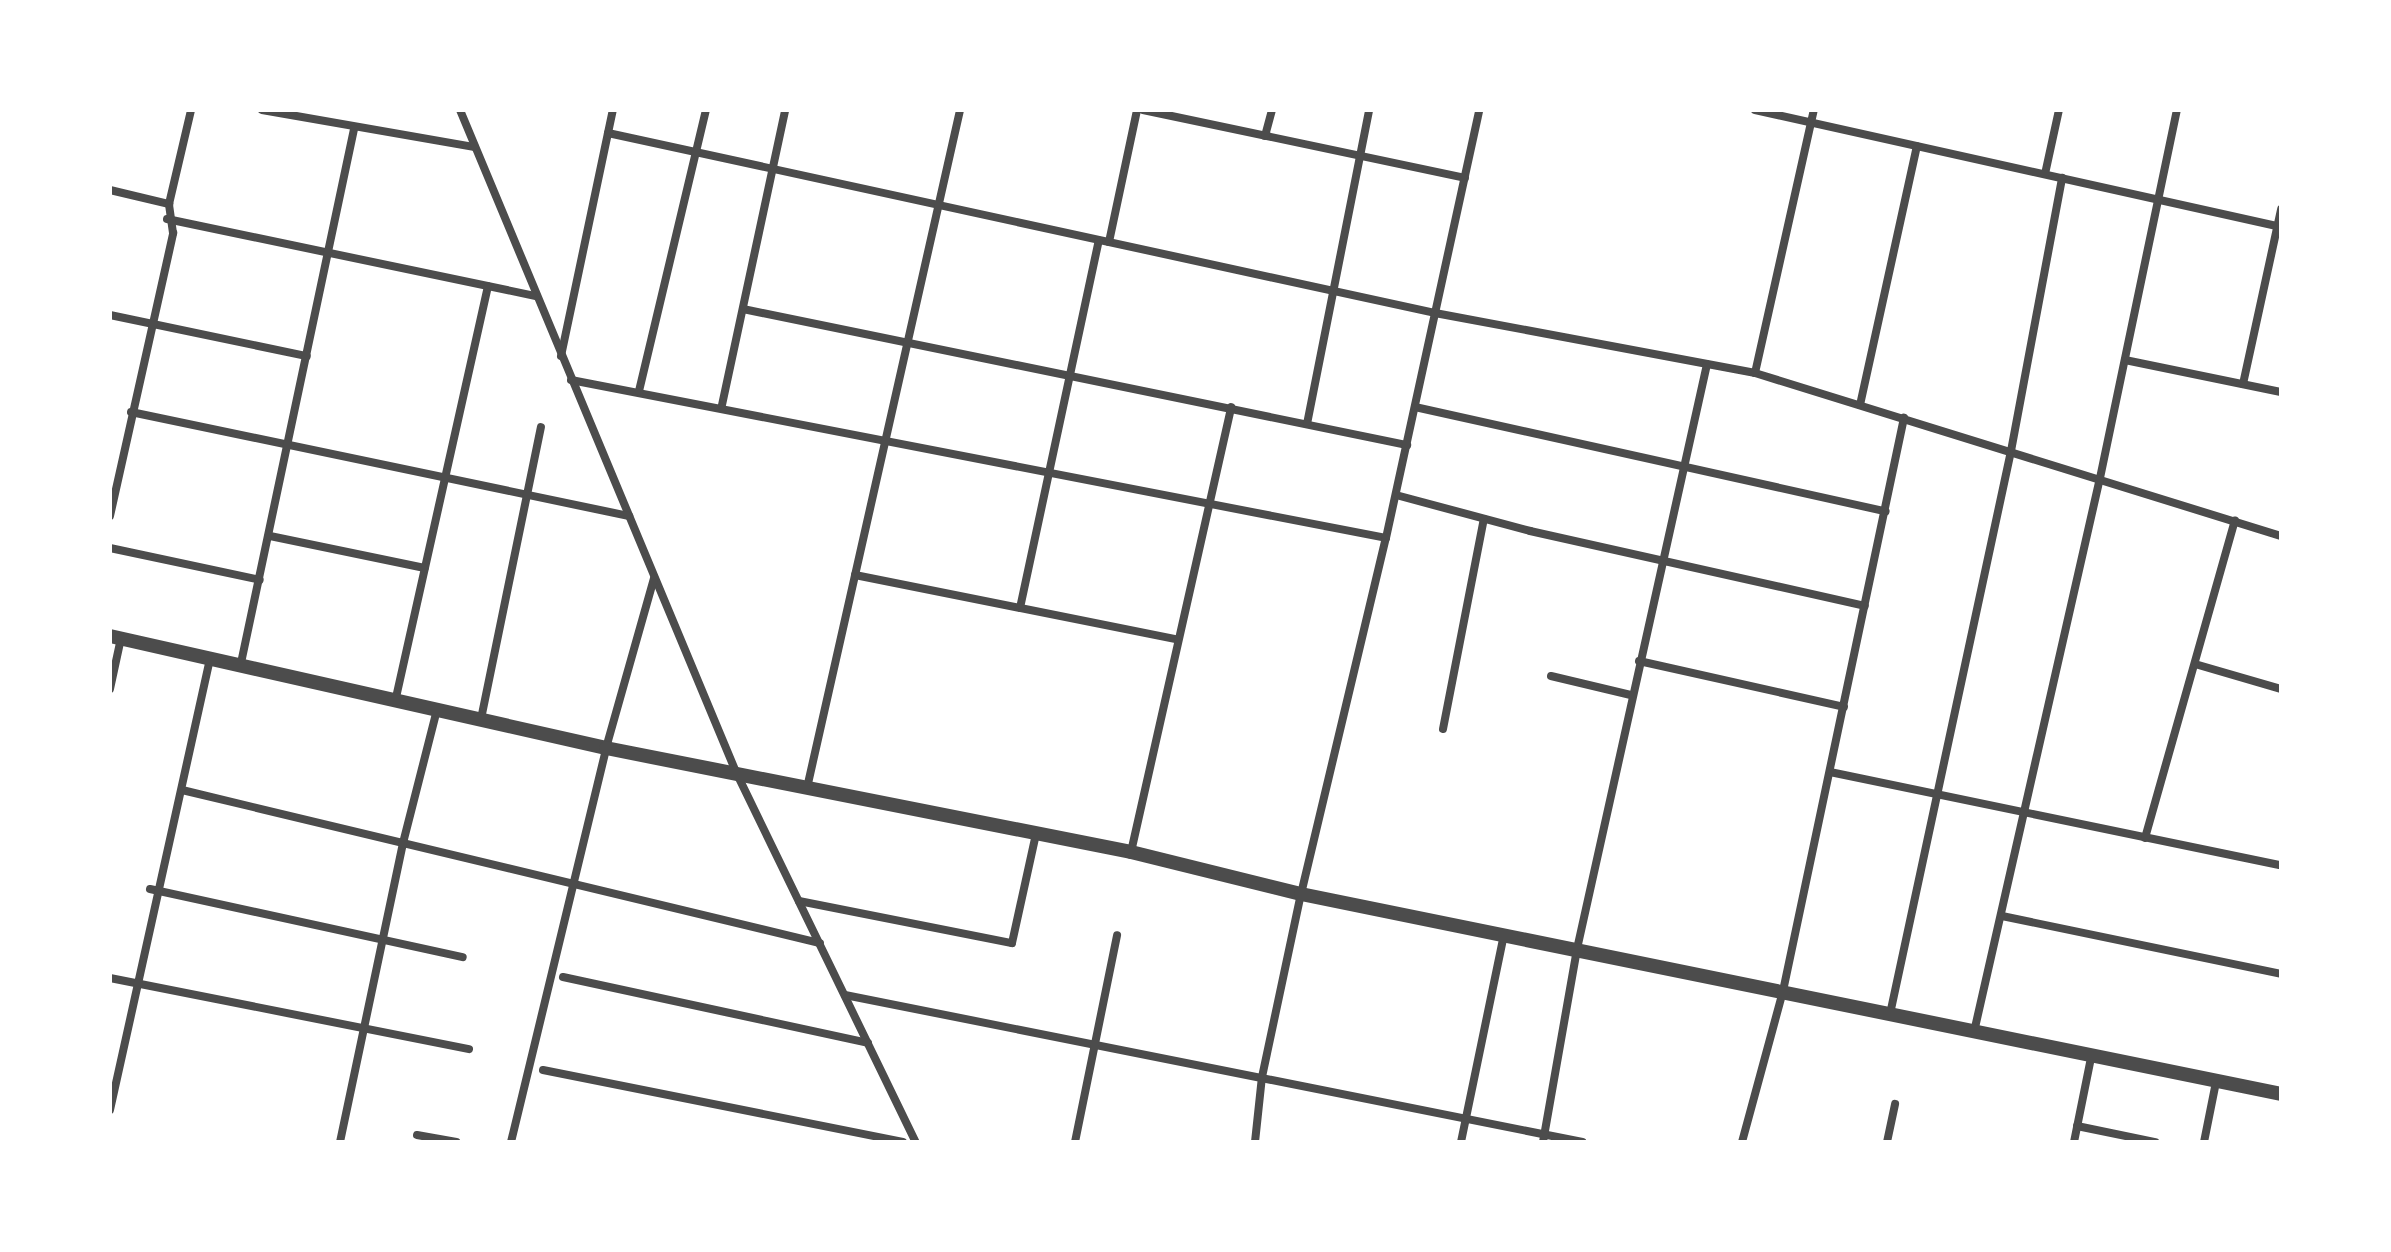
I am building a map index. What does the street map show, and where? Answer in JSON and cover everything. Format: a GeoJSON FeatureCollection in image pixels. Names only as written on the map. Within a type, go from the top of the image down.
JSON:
{"type":"FeatureCollection","features":[{"type":"Feature","properties":{"kind":"street"},"geometry":{"type":"LineString","coordinates":[[110,516],[150,323],[173,233],[167,219],[169,204],[191,110]]}},
{"type":"Feature","properties":{"kind":"street"},"geometry":{"type":"LineString","coordinates":[[262,110],[354,129],[475,147]]}},
{"type":"Feature","properties":{"kind":"street"},"geometry":{"type":"LineString","coordinates":[[460,110],[736,772],[916,1142]]}},
{"type":"Feature","properties":{"kind":"street"},"geometry":{"type":"LineString","coordinates":[[561,357],[613,110]]}},
{"type":"Feature","properties":{"kind":"street"},"geometry":{"type":"LineString","coordinates":[[639,391],[706,110]]}},
{"type":"Feature","properties":{"kind":"street"},"geometry":{"type":"LineString","coordinates":[[722,405],[785,110]]}},
{"type":"Feature","properties":{"kind":"street"},"geometry":{"type":"LineString","coordinates":[[807,790],[960,110]]}},
{"type":"Feature","properties":{"kind":"street"},"geometry":{"type":"LineString","coordinates":[[1020,608],[1046,472],[1137,110]]}},
{"type":"Feature","properties":{"kind":"street"},"geometry":{"type":"LineString","coordinates":[[1143,110],[1465,178]]}},
{"type":"Feature","properties":{"kind":"street"},"geometry":{"type":"LineString","coordinates":[[1265,136],[1272,110]]}},
{"type":"Feature","properties":{"kind":"street"},"geometry":{"type":"LineString","coordinates":[[1307,424],[1369,110]]}},
{"type":"Feature","properties":{"kind":"street"},"geometry":{"type":"LineString","coordinates":[[1255,1142],[1262,1077],[1301,894],[1396,495],[1479,110]]}},
{"type":"Feature","properties":{"kind":"street"},"geometry":{"type":"LineString","coordinates":[[1755,110],[2279,226]]}},
{"type":"Feature","properties":{"kind":"street"},"geometry":{"type":"LineString","coordinates":[[1755,373],[1814,110]]}},
{"type":"Feature","properties":{"kind":"street"},"geometry":{"type":"LineString","coordinates":[[2045,174],[2059,110]]}},
{"type":"Feature","properties":{"kind":"street"},"geometry":{"type":"LineString","coordinates":[[1974,1032],[2100,478],[2177,110]]}},
{"type":"Feature","properties":{"kind":"street"},"geometry":{"type":"LineString","coordinates":[[241,663],[354,129]]}},
{"type":"Feature","properties":{"kind":"street"},"geometry":{"type":"LineString","coordinates":[[608,133],[1435,313],[1755,373],[2281,536]]}},
{"type":"Feature","properties":{"kind":"street"},"geometry":{"type":"LineString","coordinates":[[1860,405],[1917,146]]}},
{"type":"Feature","properties":{"kind":"street"},"geometry":{"type":"LineString","coordinates":[[1890,1014],[1940,795],[2011,451],[2062,178]]}},
{"type":"Feature","properties":{"kind":"street"},"geometry":{"type":"LineString","coordinates":[[110,190],[169,204]]}},
{"type":"Feature","properties":{"kind":"street"},"geometry":{"type":"LineString","coordinates":[[2243,384],[2281,209]]}},
{"type":"Feature","properties":{"kind":"street"},"geometry":{"type":"LineString","coordinates":[[167,219],[537,296]]}},
{"type":"Feature","properties":{"kind":"street"},"geometry":{"type":"LineString","coordinates":[[395,702],[488,286]]}},
{"type":"Feature","properties":{"kind":"street"},"geometry":{"type":"LineString","coordinates":[[743,309],[1070,373],[1407,445]]}},
{"type":"Feature","properties":{"kind":"street"},"geometry":{"type":"LineString","coordinates":[[110,315],[307,356]]}},
{"type":"Feature","properties":{"kind":"street"},"geometry":{"type":"LineString","coordinates":[[2125,360],[2281,392]]}},
{"type":"Feature","properties":{"kind":"street"},"geometry":{"type":"LineString","coordinates":[[1544,1138],[1577,949],[1660,560],[1707,364]]}},
{"type":"Feature","properties":{"kind":"street"},"geometry":{"type":"LineString","coordinates":[[571,380],[722,405],[1386,538]]}},
{"type":"Feature","properties":{"kind":"street"},"geometry":{"type":"LineString","coordinates":[[1131,852],[1206,504],[1231,407]]}},
{"type":"Feature","properties":{"kind":"street"},"geometry":{"type":"LineString","coordinates":[[1415,407],[1886,511]]}},
{"type":"Feature","properties":{"kind":"street"},"geometry":{"type":"LineString","coordinates":[[131,412],[629,516]]}},
{"type":"Feature","properties":{"kind":"street"},"geometry":{"type":"LineString","coordinates":[[1742,1142],[1783,991],[1904,418]]}},
{"type":"Feature","properties":{"kind":"street"},"geometry":{"type":"LineString","coordinates":[[481,719],[541,427]]}},
{"type":"Feature","properties":{"kind":"street"},"geometry":{"type":"LineString","coordinates":[[1396,495],[1484,519],[1865,606]]}},
{"type":"Feature","properties":{"kind":"street"},"geometry":{"type":"LineString","coordinates":[[1443,729],[1484,519]]}},
{"type":"Feature","properties":{"kind":"street"},"geometry":{"type":"LineString","coordinates":[[2145,838],[2235,521]]}},
{"type":"Feature","properties":{"kind":"street"},"geometry":{"type":"LineString","coordinates":[[270,536],[425,568]]}},
{"type":"Feature","properties":{"kind":"street"},"geometry":{"type":"LineString","coordinates":[[110,548],[260,580]]}},
{"type":"Feature","properties":{"kind":"street"},"geometry":{"type":"LineString","coordinates":[[855,575],[1176,639]]}},
{"type":"Feature","properties":{"kind":"street"},"geometry":{"type":"LineString","coordinates":[[511,1142],[606,748],[655,577]]}},
{"type":"Feature","properties":{"kind":"street"},"geometry":{"type":"LineString","coordinates":[[110,689],[115,637],[241,663],[395,702],[606,748],[1131,852],[1301,894],[1783,991],[2091,1058],[2216,1082],[2280,1089]]}},
{"type":"Feature","properties":{"kind":"street"},"geometry":{"type":"LineString","coordinates":[[110,1110],[138,984],[154,890],[182,790],[210,658]]}},
{"type":"Feature","properties":{"kind":"street"},"geometry":{"type":"LineString","coordinates":[[1639,661],[1844,707]]}},
{"type":"Feature","properties":{"kind":"street"},"geometry":{"type":"LineString","coordinates":[[2195,664],[2281,689]]}},
{"type":"Feature","properties":{"kind":"street"},"geometry":{"type":"LineString","coordinates":[[1551,676],[1631,695]]}},
{"type":"Feature","properties":{"kind":"street"},"geometry":{"type":"LineString","coordinates":[[340,1142],[403,843],[437,710]]}},
{"type":"Feature","properties":{"kind":"street"},"geometry":{"type":"LineString","coordinates":[[1830,772],[2281,865]]}},
{"type":"Feature","properties":{"kind":"street"},"geometry":{"type":"LineString","coordinates":[[182,790],[820,943]]}},
{"type":"Feature","properties":{"kind":"street"},"geometry":{"type":"LineString","coordinates":[[799,901],[1012,943],[1036,834]]}},
{"type":"Feature","properties":{"kind":"street"},"geometry":{"type":"LineString","coordinates":[[154,890],[463,957]]}},
{"type":"Feature","properties":{"kind":"street"},"geometry":{"type":"LineString","coordinates":[[2002,916],[2281,974]]}},
{"type":"Feature","properties":{"kind":"street"},"geometry":{"type":"LineString","coordinates":[[1075,1142],[1117,935]]}},
{"type":"Feature","properties":{"kind":"street"},"geometry":{"type":"LineString","coordinates":[[1461,1142],[1504,935]]}},
{"type":"Feature","properties":{"kind":"street"},"geometry":{"type":"LineString","coordinates":[[563,977],[868,1043]]}},
{"type":"Feature","properties":{"kind":"street"},"geometry":{"type":"LineString","coordinates":[[110,978],[469,1049]]}},
{"type":"Feature","properties":{"kind":"street"},"geometry":{"type":"LineString","coordinates":[[845,995],[1262,1077],[1544,1138],[1583,1142]]}},
{"type":"Feature","properties":{"kind":"street"},"geometry":{"type":"LineString","coordinates":[[2074,1142],[2091,1058]]}},
{"type":"Feature","properties":{"kind":"street"},"geometry":{"type":"LineString","coordinates":[[110,1061],[121,1063]]}},
{"type":"Feature","properties":{"kind":"street"},"geometry":{"type":"LineString","coordinates":[[543,1070],[903,1142]]}},
{"type":"Feature","properties":{"kind":"street"},"geometry":{"type":"LineString","coordinates":[[2204,1142],[2216,1082]]}},
{"type":"Feature","properties":{"kind":"street"},"geometry":{"type":"LineString","coordinates":[[1887,1142],[1895,1104]]}},
{"type":"Feature","properties":{"kind":"street"},"geometry":{"type":"LineString","coordinates":[[2077,1126],[2155,1142]]}},
{"type":"Feature","properties":{"kind":"street"},"geometry":{"type":"LineString","coordinates":[[417,1135],[456,1142]]}}]}
